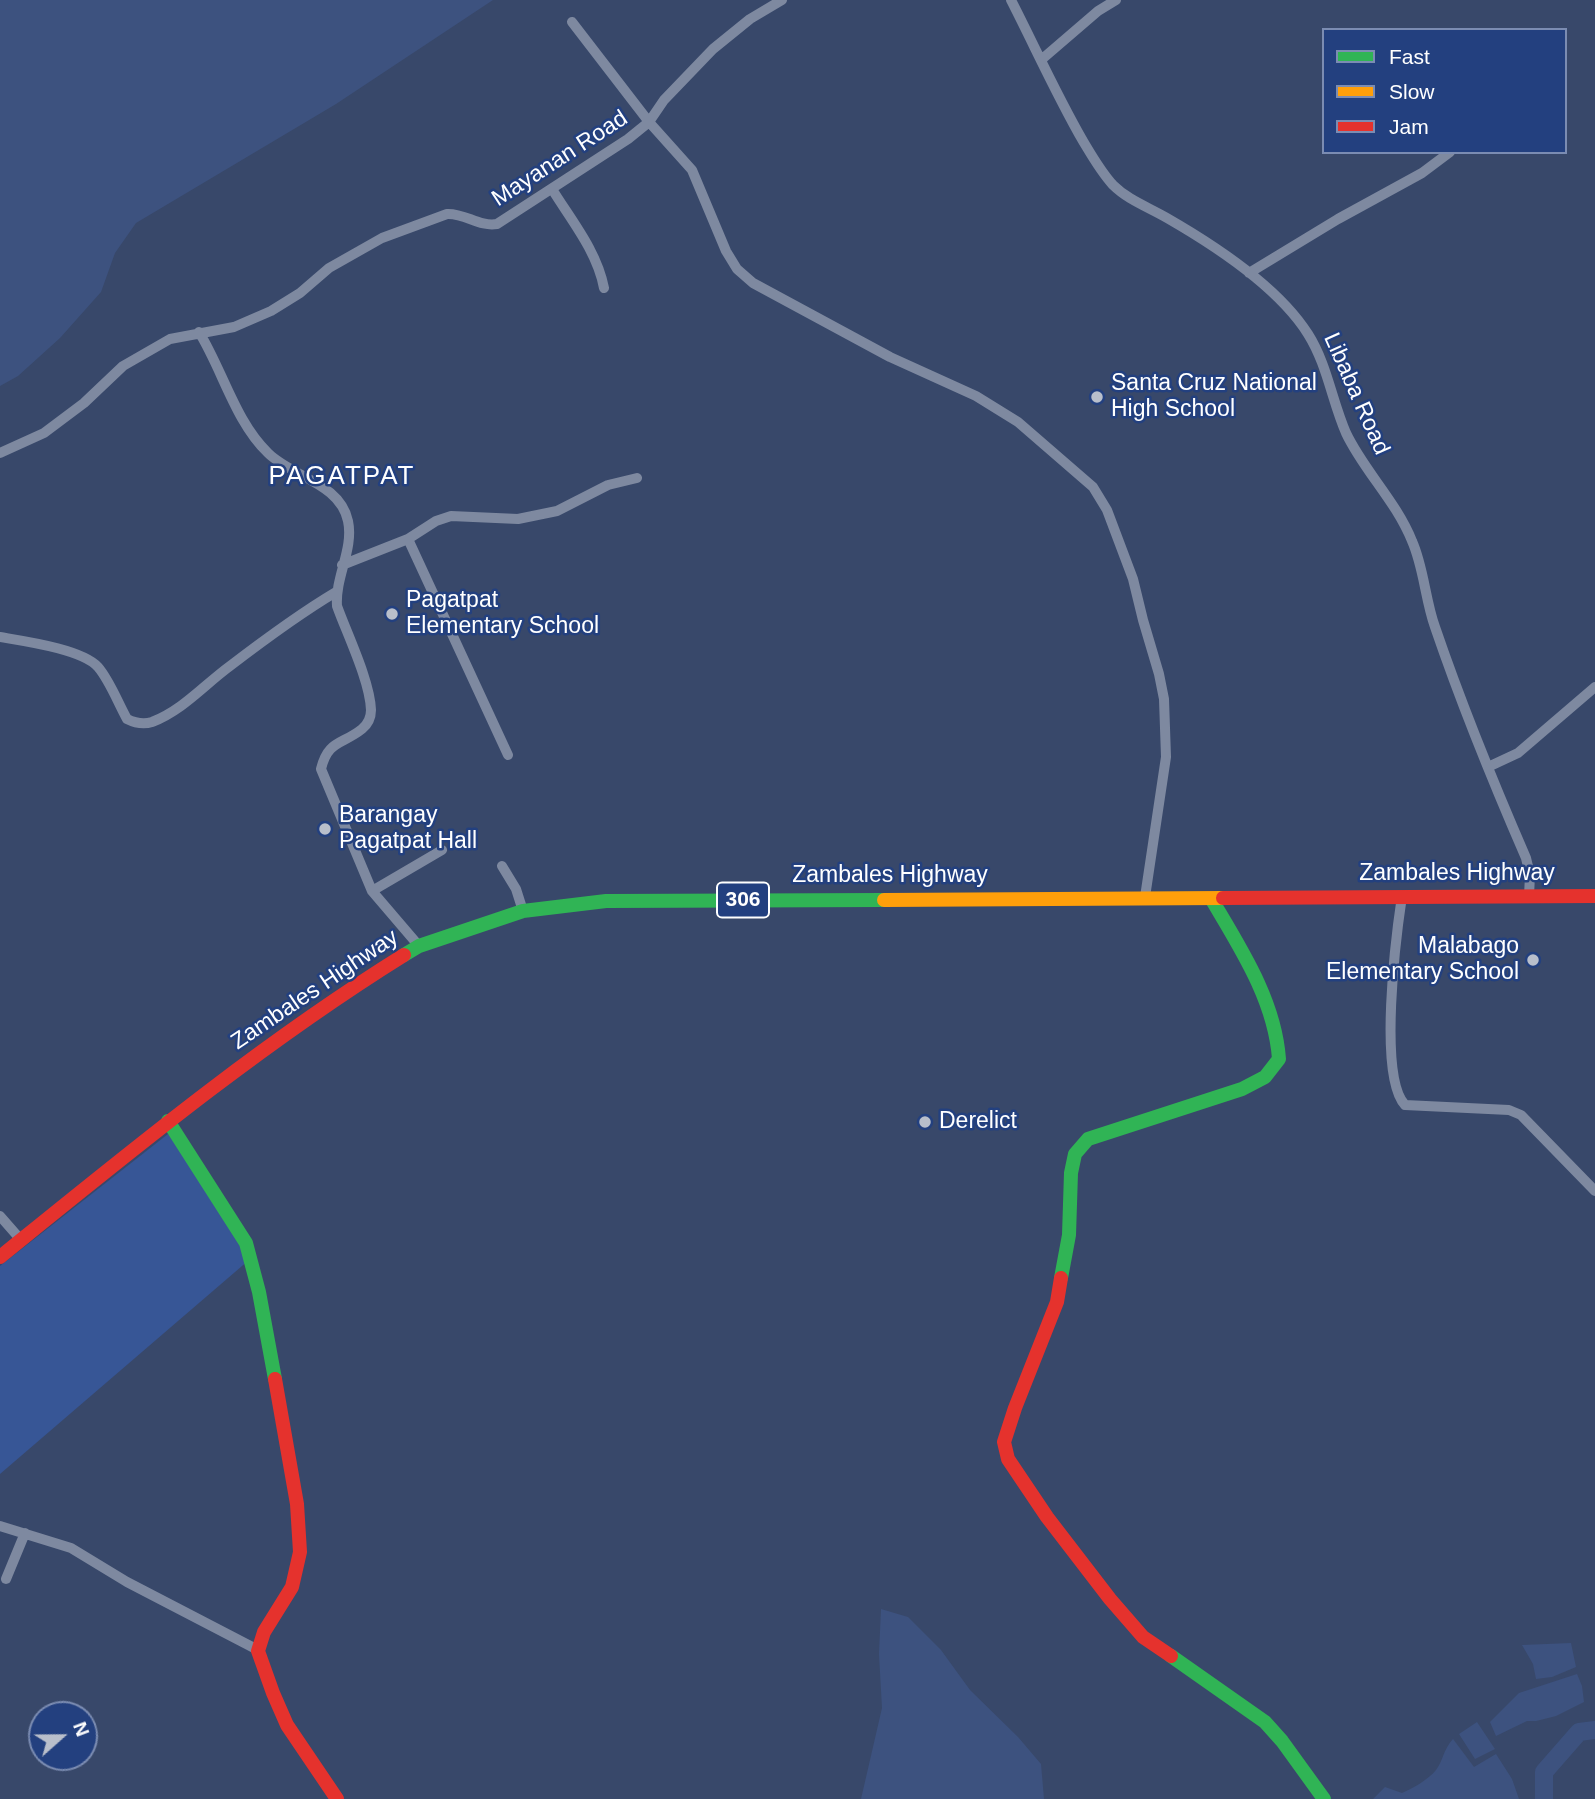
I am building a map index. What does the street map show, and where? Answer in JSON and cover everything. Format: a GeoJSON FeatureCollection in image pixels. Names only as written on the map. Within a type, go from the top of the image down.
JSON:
{"type":"FeatureCollection","features":[{"type":"Feature","properties":{"kind":"street","name":"Mayanan Road"},"geometry":{"type":"LineString","coordinates":[[0,453],[44,433],[84,403],[123,366],[170,339],[234,327],[271,311],[300,293],[329,268],[383,238],[447,214],[458,213],[487,225],[497,224],[628,139],[649,122],[664,100],[713,49],[750,19],[782,0]]}},
{"type":"Feature","properties":{"kind":"street","name":"Libaba Road"},"geometry":{"type":"LineString","coordinates":[[1011,0],[1071,120],[1101,171],[1114,186],[1248,274],[1288,306],[1309,336],[1325,371],[1346,432],[1361,460],[1403,521],[1421,569],[1434,625],[1526,858],[1530,875],[1529,896]]}},
{"type":"Feature","properties":{"kind":"street"},"geometry":{"type":"LineString","coordinates":[[1041,60],[1098,11],[1116,0]]}},
{"type":"Feature","properties":{"kind":"street"},"geometry":{"type":"LineString","coordinates":[[572,22],[649,122],[692,170],[726,251],[737,269],[753,282],[890,357],[976,396],[1018,422],[1093,487],[1107,510],[1133,579],[1164,699],[1166,757],[1145,897]]}},
{"type":"Feature","properties":{"kind":"street"},"geometry":{"type":"LineString","coordinates":[[1248,274],[1338,219],[1422,173],[1447,154]]}},
{"type":"Feature","properties":{"kind":"street"},"geometry":{"type":"LineString","coordinates":[[552,189],[590,250],[601,273],[604,288]]}},
{"type":"Feature","properties":{"kind":"street"},"geometry":{"type":"LineString","coordinates":[[199,332],[250,434],[270,456],[323,487],[345,511],[348,543],[336,592],[337,606],[365,685],[371,711],[368,723],[361,731],[329,748],[321,769],[372,891],[419,947]]}},
{"type":"Feature","properties":{"kind":"street"},"geometry":{"type":"LineString","coordinates":[[342,565],[408,539],[436,521],[451,516],[518,519],[557,511],[608,485],[637,478]]}},
{"type":"Feature","properties":{"kind":"street"},"geometry":{"type":"LineString","coordinates":[[408,539],[508,755]]}},
{"type":"Feature","properties":{"kind":"street"},"geometry":{"type":"LineString","coordinates":[[0,637],[46,645],[88,659],[98,667],[127,719],[135,724],[149,723],[173,712],[228,667],[336,592]]}},
{"type":"Feature","properties":{"kind":"street"},"geometry":{"type":"LineString","coordinates":[[1488,767],[1518,753],[1595,687]]}},
{"type":"Feature","properties":{"kind":"street"},"geometry":{"type":"LineString","coordinates":[[372,891],[442,850]]}},
{"type":"Feature","properties":{"kind":"street"},"geometry":{"type":"LineString","coordinates":[[502,866],[516,889],[523,911]]}},
{"type":"Feature","properties":{"kind":"street"},"geometry":{"type":"LineString","coordinates":[[1402,896],[1392,992],[1392,1060],[1399,1099],[1405,1105],[1509,1110],[1521,1115],[1595,1192]]}},
{"type":"Feature","properties":{"kind":"street","name":"Zambales Highway"},"geometry":{"type":"LineString","coordinates":[[0,1257],[167,1121],[350,989],[419,947],[523,911],[614,901],[1595,896]]}},
{"type":"Feature","properties":{"kind":"street"},"geometry":{"type":"LineString","coordinates":[[1212,900],[1259,986],[1277,1037],[1279,1059],[1265,1077],[1241,1089],[1102,1133],[1080,1146],[1075,1154],[1071,1173],[1069,1235],[1057,1302],[1004,1442],[1008,1459],[1047,1517],[1110,1600],[1143,1637],[1265,1722],[1324,1799]]}},
{"type":"Feature","properties":{"kind":"street"},"geometry":{"type":"LineString","coordinates":[[167,1121],[224,1204],[246,1243],[259,1292],[298,1504],[301,1535],[298,1570],[287,1599],[259,1641],[258,1650],[276,1704],[296,1744],[337,1799]]}},
{"type":"Feature","properties":{"kind":"street"},"geometry":{"type":"LineString","coordinates":[[0,1216],[21,1240]]}},
{"type":"Feature","properties":{"kind":"street"},"geometry":{"type":"LineString","coordinates":[[0,1526],[71,1548],[127,1581],[258,1650]]}},
{"type":"Feature","properties":{"kind":"street"},"geometry":{"type":"LineString","coordinates":[[6,1579],[25,1532]]}},
{"type":"Feature","properties":{"kind":"shaded area"},"geometry":{"type":"Polygon","coordinates":[[[0,0],[493,0],[336,104],[136,223],[115,253],[101,292],[60,338],[18,376],[0,386],[0,0]]]}},
{"type":"Feature","properties":{"kind":"shaded area"},"geometry":{"type":"Polygon","coordinates":[[[168,1134],[220,1204],[249,1260],[0,1474],[0,1266],[168,1134]]]}},
{"type":"Feature","properties":{"kind":"shaded area"},"geometry":{"type":"Polygon","coordinates":[[[881,1609],[908,1617],[941,1650],[970,1690],[1018,1737],[1041,1764],[1044,1799],[861,1799],[882,1708],[879,1654],[881,1609]]]}},
{"type":"Feature","properties":{"kind":"shaded area"},"geometry":{"type":"Polygon","coordinates":[[[1571,1643],[1576,1667],[1552,1677],[1536,1679],[1533,1664],[1522,1645],[1571,1643]]]}},
{"type":"Feature","properties":{"kind":"shaded area"},"geometry":{"type":"Polygon","coordinates":[[[1577,1674],[1584,1702],[1556,1716],[1527,1721],[1496,1736],[1490,1722],[1519,1693],[1577,1674]]]}},
{"type":"Feature","properties":{"kind":"shaded area"},"geometry":{"type":"Polygon","coordinates":[[[1477,1722],[1495,1749],[1475,1759],[1459,1734],[1477,1722]]]}},
{"type":"Feature","properties":{"kind":"shaded area"},"geometry":{"type":"Polygon","coordinates":[[[1453,1739],[1474,1767],[1496,1754],[1512,1779],[1519,1799],[1373,1799],[1385,1787],[1402,1793],[1425,1780],[1436,1770],[1453,1739]]]}},
{"type":"Feature","properties":{"kind":"waterway"},"geometry":{"type":"LineString","coordinates":[[1544,1799],[1544,1772],[1579,1732],[1595,1730]]}},
{"type":"Feature","properties":{"kind":"traffic: fast"},"geometry":{"type":"LineString","coordinates":[[404,955],[419,946],[523,911],[606,901],[884,900]]}},
{"type":"Feature","properties":{"kind":"traffic: fast"},"geometry":{"type":"LineString","coordinates":[[1061,1278],[1069,1235],[1071,1173],[1075,1154],[1088,1139],[1242,1089],[1265,1077],[1279,1059],[1264,996],[1212,900]]}},
{"type":"Feature","properties":{"kind":"traffic: fast"},"geometry":{"type":"LineString","coordinates":[[168,1121],[246,1243],[259,1292],[275,1379]]}},
{"type":"Feature","properties":{"kind":"traffic: fast"},"geometry":{"type":"LineString","coordinates":[[1171,1656],[1265,1722],[1324,1799]]}},
{"type":"Feature","properties":{"kind":"traffic: slow"},"geometry":{"type":"LineString","coordinates":[[884,900],[1223,898]]}},
{"type":"Feature","properties":{"kind":"traffic: jam"},"geometry":{"type":"LineString","coordinates":[[1223,898],[1595,896]]}},
{"type":"Feature","properties":{"kind":"traffic: jam"},"geometry":{"type":"LineString","coordinates":[[0,1257],[248,1062],[404,955]]}},
{"type":"Feature","properties":{"kind":"traffic: jam"},"geometry":{"type":"LineString","coordinates":[[1061,1278],[1057,1302],[1004,1442],[1008,1459],[1047,1517],[1110,1599],[1143,1637],[1171,1656]]}},
{"type":"Feature","properties":{"kind":"traffic: jam"},"geometry":{"type":"LineString","coordinates":[[275,1379],[297,1504],[300,1552],[292,1587],[264,1632],[258,1651],[287,1725],[337,1799]]}},
{"type":"Feature","properties":{"kind":"place","name":"Santa Cruz National High School"},"geometry":{"type":"Point","coordinates":[1097,397]}},
{"type":"Feature","properties":{"kind":"place","name":"Pagatpat Elementary School"},"geometry":{"type":"Point","coordinates":[392,614]}},
{"type":"Feature","properties":{"kind":"place","name":"Barangay Pagatpat Hall"},"geometry":{"type":"Point","coordinates":[325,829]}},
{"type":"Feature","properties":{"kind":"place","name":"Malabago Elementary School"},"geometry":{"type":"Point","coordinates":[1533,960]}},
{"type":"Feature","properties":{"kind":"place","name":"Derelict"},"geometry":{"type":"Point","coordinates":[925,1122]}},
{"type":"Feature","properties":{"kind":"district","name":"PAGATPAT"},"geometry":{"type":"Point","coordinates":[342,477]}}]}
